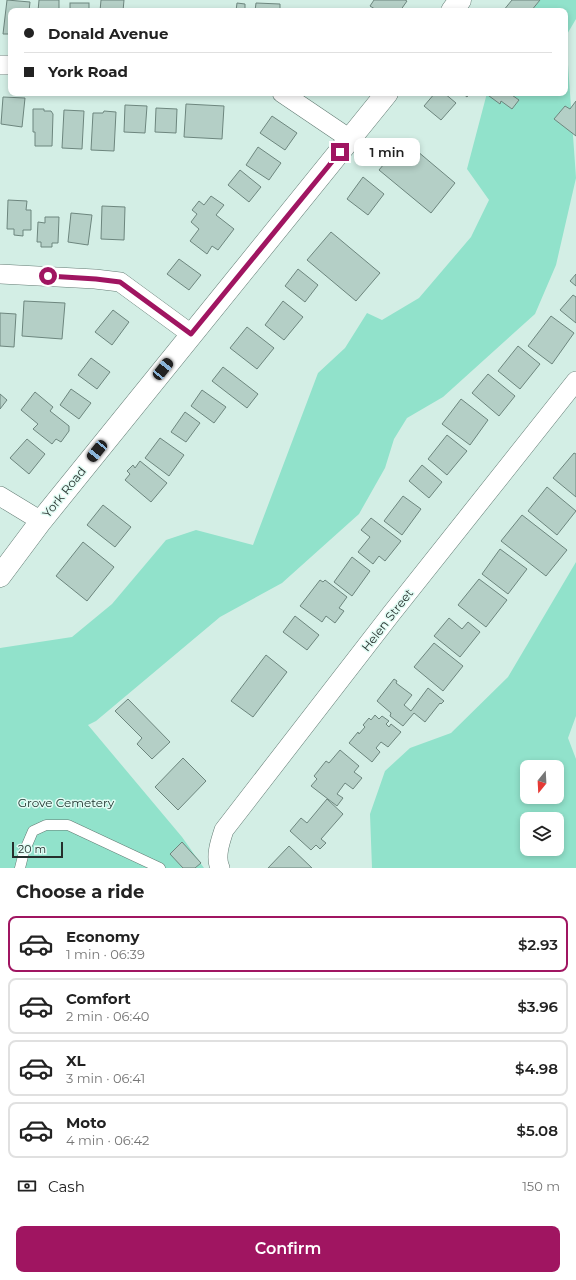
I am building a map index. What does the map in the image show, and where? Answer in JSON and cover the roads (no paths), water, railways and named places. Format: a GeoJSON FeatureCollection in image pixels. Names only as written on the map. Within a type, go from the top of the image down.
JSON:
{"type":"FeatureCollection","features":[{"type":"Feature","properties":{"kind":"street"},"geometry":{"type":"LineString","coordinates":[[286,96],[350,139]]}},
{"type":"Feature","properties":{"kind":"street","name":"York Road"},"geometry":{"type":"LineString","coordinates":[[0,576],[41,521],[385,96]]}},
{"type":"Feature","properties":{"kind":"street"},"geometry":{"type":"LineString","coordinates":[[0,274],[96,279],[120,282],[191,334]]}},
{"type":"Feature","properties":{"kind":"street","name":"Helen Street"},"geometry":{"type":"LineString","coordinates":[[220,868],[218,863],[219,845],[224,830],[391,614],[576,381]]}},
{"type":"Feature","properties":{"kind":"street"},"geometry":{"type":"LineString","coordinates":[[0,496],[41,521]]}},
{"type":"Feature","properties":{"kind":"lane"},"geometry":{"type":"LineString","coordinates":[[20,868],[24,852],[33,831],[46,825],[68,825],[160,868]]}},
{"type":"Feature","properties":{"kind":"park label","name":"Grove Cemetery"},"geometry":{"type":"Point","coordinates":[66,802]}}]}
